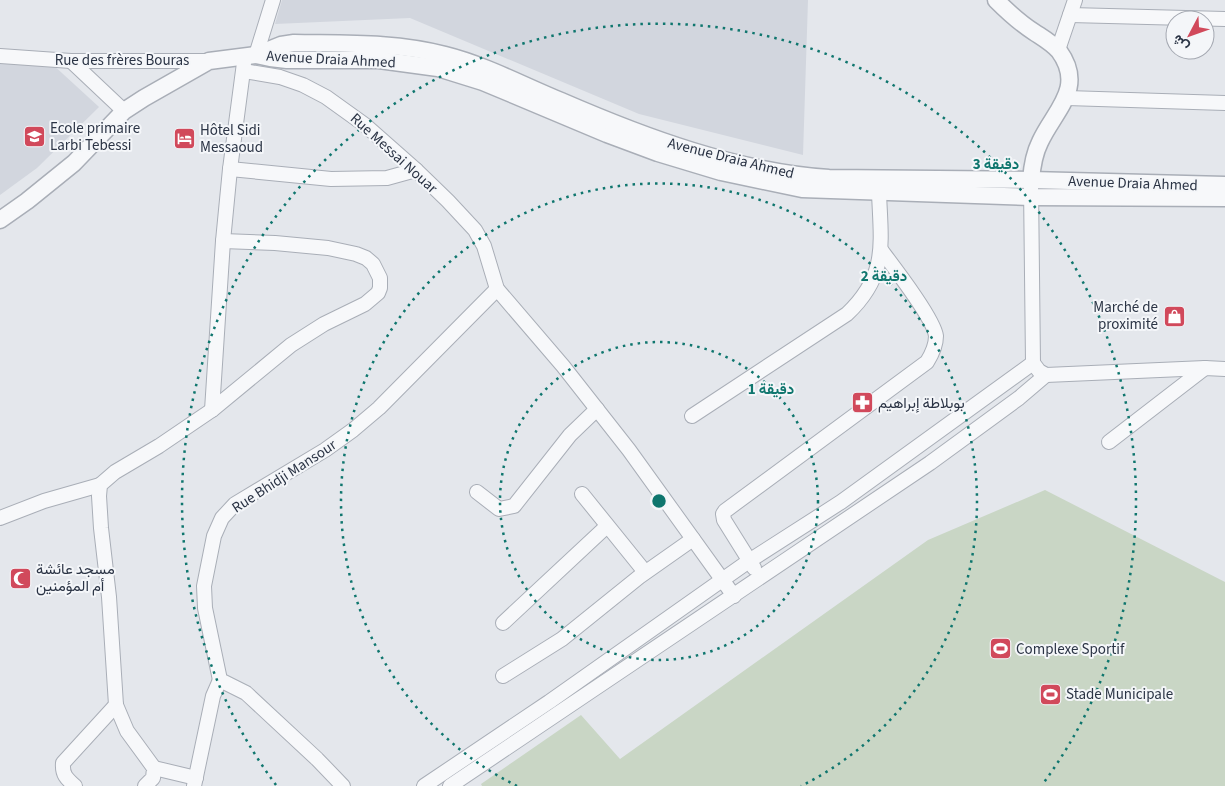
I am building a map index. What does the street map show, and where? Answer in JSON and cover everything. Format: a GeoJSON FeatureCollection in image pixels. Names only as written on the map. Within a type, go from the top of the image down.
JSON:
{"type":"FeatureCollection","features":[{"type":"Feature","properties":{"kind":"street"},"geometry":{"type":"LineString","coordinates":[[212,410],[223,241],[230,169],[248,61],[272,0]]}},
{"type":"Feature","properties":{"kind":"street"},"geometry":{"type":"LineString","coordinates":[[996,0],[1010,14],[1046,39],[1058,50],[1066,64],[1068,74],[1067,98],[1039,143],[1033,161],[1031,180],[1033,363],[1039,371],[1046,375],[1204,368],[1225,369]]}},
{"type":"Feature","properties":{"kind":"street"},"geometry":{"type":"LineString","coordinates":[[1058,50],[1076,0]]}},
{"type":"Feature","properties":{"kind":"street"},"geometry":{"type":"LineString","coordinates":[[1070,15],[1225,19]]}},
{"type":"Feature","properties":{"kind":"street","name":"Rue des frères Bouras"},"geometry":{"type":"LineString","coordinates":[[0,56],[70,61],[248,61]]}},
{"type":"Feature","properties":{"kind":"street","name":"Avenue Draia Ahmed"},"geometry":{"type":"LineString","coordinates":[[248,61],[270,58],[287,60],[379,60],[438,68],[671,144],[766,170],[803,176],[865,179],[1031,180],[1225,185]]}},
{"type":"Feature","properties":{"kind":"street"},"geometry":{"type":"LineString","coordinates":[[70,61],[124,111]]}},
{"type":"Feature","properties":{"kind":"street"},"geometry":{"type":"LineString","coordinates":[[0,220],[74,163],[124,111],[209,61]]}},
{"type":"Feature","properties":{"kind":"street","name":"Rue Messai Nouar"},"geometry":{"type":"LineString","coordinates":[[248,61],[326,96],[365,125],[416,170],[474,230],[484,246],[497,289]]}},
{"type":"Feature","properties":{"kind":"street"},"geometry":{"type":"LineString","coordinates":[[1067,98],[1225,103]]}},
{"type":"Feature","properties":{"kind":"street","name":"Avenue Draia Ahmed"},"geometry":{"type":"LineString","coordinates":[[556,105],[607,134],[696,165],[802,189],[1031,197],[1225,198]]}},
{"type":"Feature","properties":{"kind":"street"},"geometry":{"type":"LineString","coordinates":[[230,169],[332,179],[387,178],[416,170]]}},
{"type":"Feature","properties":{"kind":"street"},"geometry":{"type":"LineString","coordinates":[[692,416],[847,314],[859,303],[870,287],[880,262],[882,250],[879,193]]}},
{"type":"Feature","properties":{"kind":"street"},"geometry":{"type":"LineString","coordinates":[[0,518],[44,501],[100,485],[115,472],[159,446],[212,410],[291,344],[324,324],[365,304],[378,293],[380,288],[380,278],[373,264],[366,258],[356,254],[328,248],[223,241]]}},
{"type":"Feature","properties":{"kind":"street"},"geometry":{"type":"LineString","coordinates":[[760,577],[724,520],[723,514],[927,362],[934,348],[936,336],[933,327],[912,292],[882,250]]}},
{"type":"Feature","properties":{"kind":"street"},"geometry":{"type":"LineString","coordinates":[[497,289],[597,409],[734,596]]}},
{"type":"Feature","properties":{"kind":"street","name":"Rue Bhidji Mansour"},"geometry":{"type":"LineString","coordinates":[[220,680],[205,608],[204,586],[214,536],[222,518],[235,504],[325,450],[353,430],[379,408],[497,289]]}},
{"type":"Feature","properties":{"kind":"street"},"geometry":{"type":"LineString","coordinates":[[424,786],[749,562],[841,502],[1033,363]]}},
{"type":"Feature","properties":{"kind":"street"},"geometry":{"type":"LineString","coordinates":[[1110,442],[1204,368]]}},
{"type":"Feature","properties":{"kind":"street"},"geometry":{"type":"LineString","coordinates":[[450,786],[930,463],[1019,398],[1046,375]]}},
{"type":"Feature","properties":{"kind":"street"},"geometry":{"type":"LineString","coordinates":[[476,492],[499,509],[514,506],[570,436],[597,409]]}},
{"type":"Feature","properties":{"kind":"street"},"geometry":{"type":"LineString","coordinates":[[100,485],[101,528],[109,597],[116,705],[127,731],[154,768],[195,782],[213,696],[220,680],[246,693],[343,786]]}},
{"type":"Feature","properties":{"kind":"street"},"geometry":{"type":"LineString","coordinates":[[582,494],[646,572]]}},
{"type":"Feature","properties":{"kind":"street"},"geometry":{"type":"LineString","coordinates":[[503,623],[607,526]]}},
{"type":"Feature","properties":{"kind":"street"},"geometry":{"type":"LineString","coordinates":[[503,676],[562,638],[646,572],[693,539]]}},
{"type":"Feature","properties":{"kind":"street"},"geometry":{"type":"LineString","coordinates":[[75,786],[64,776],[62,770],[63,763],[116,705]]}},
{"type":"Feature","properties":{"kind":"street"},"geometry":{"type":"LineString","coordinates":[[145,786],[153,778],[154,768]]}},
{"type":"Feature","properties":{"kind":"shaded area"},"geometry":{"type":"Polygon","coordinates":[[[282,0],[808,0],[803,155],[639,114],[410,18],[275,24],[282,0]]]}},
{"type":"Feature","properties":{"kind":"shaded area","name":"Ecole primaire Larbi Tebessi"},"geometry":{"type":"Polygon","coordinates":[[[0,53],[51,63],[99,107],[37,168],[0,195],[0,53]]]}},
{"type":"Feature","properties":{"kind":"green space","name":"Complexe Sportif"},"geometry":{"type":"Polygon","coordinates":[[[1045,490],[1225,582],[1225,786],[482,786],[481,784],[581,715],[620,759],[928,540],[1045,490]]]}},
{"type":"Feature","properties":{"kind":"place","name":"Ecole primaire Larbi Tebessi"},"geometry":{"type":"Point","coordinates":[34,137]}},
{"type":"Feature","properties":{"kind":"place","name":"Hôtel Sidi Messaoud"},"geometry":{"type":"Point","coordinates":[184,139]}},
{"type":"Feature","properties":{"kind":"place","name":"Marché de proximité"},"geometry":{"type":"Point","coordinates":[1174,316]}},
{"type":"Feature","properties":{"kind":"place","name":"بوبلاطة إبراهيم"},"geometry":{"type":"Point","coordinates":[862,403]}},
{"type":"Feature","properties":{"kind":"place","name":"مسجد عائشة أم المؤمنين"},"geometry":{"type":"Point","coordinates":[20,578]}},
{"type":"Feature","properties":{"kind":"place","name":"Complexe Sportif"},"geometry":{"type":"Point","coordinates":[1000,649]}},
{"type":"Feature","properties":{"kind":"place","name":"Stade Municipale"},"geometry":{"type":"Point","coordinates":[1050,694]}}]}
